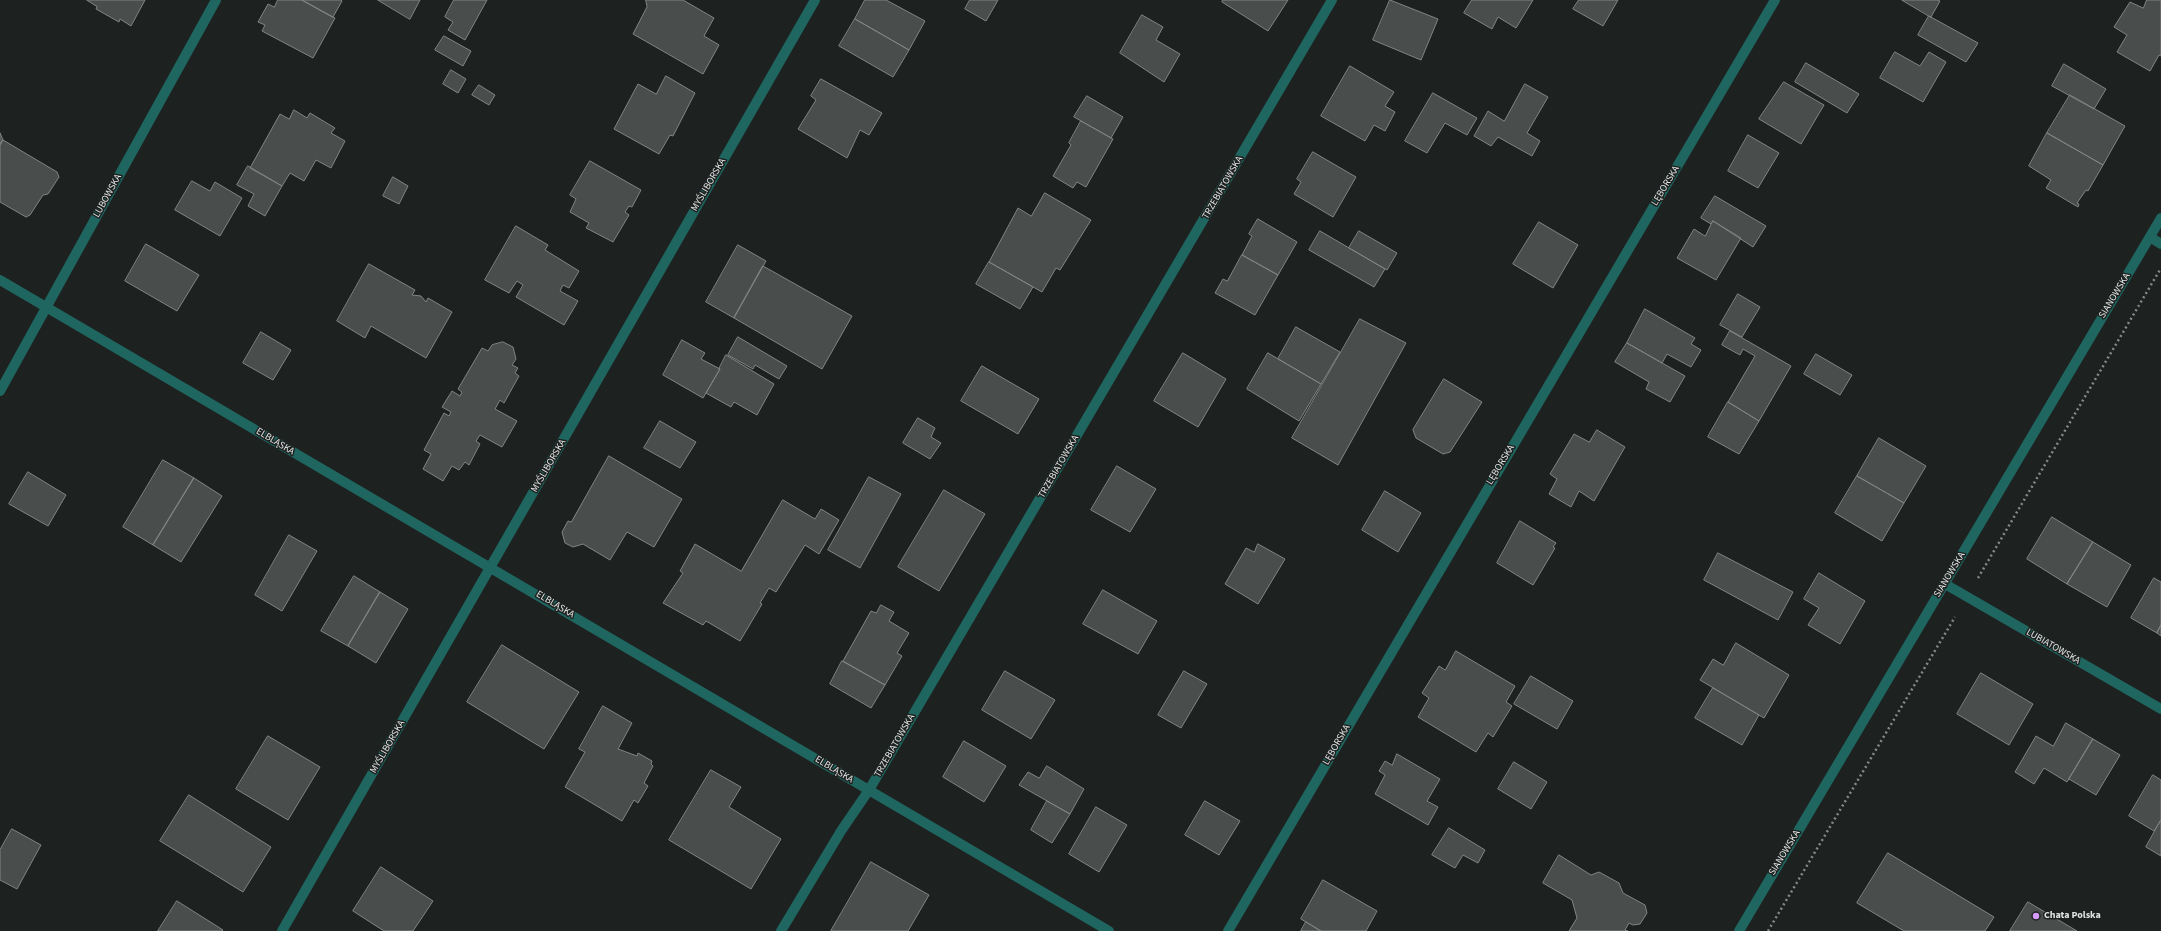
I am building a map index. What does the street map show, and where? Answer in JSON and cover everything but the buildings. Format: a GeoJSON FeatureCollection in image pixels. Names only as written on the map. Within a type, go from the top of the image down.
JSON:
{"type":"FeatureCollection","features":[{"type":"Feature","properties":{"kind":"street","name":"LUBOWSKA"},"geometry":{"type":"LineString","coordinates":[[0,391],[216,0]]}},
{"type":"Feature","properties":{"kind":"street","name":"MYŚLIBORSKA"},"geometry":{"type":"LineString","coordinates":[[282,931],[815,0]]}},
{"type":"Feature","properties":{"kind":"street","name":"TRZEBIATOWSKA"},"geometry":{"type":"LineString","coordinates":[[781,931],[841,831],[869,790],[1332,0]]}},
{"type":"Feature","properties":{"kind":"street","name":"LĘBORSKA"},"geometry":{"type":"LineString","coordinates":[[1228,931],[1775,0]]}},
{"type":"Feature","properties":{"kind":"street","name":"SIANOWSKA"},"geometry":{"type":"LineString","coordinates":[[1739,931],[2161,218]]}},
{"type":"Feature","properties":{"kind":"street"},"geometry":{"type":"LineString","coordinates":[[2150,237],[2161,244]]}},
{"type":"Feature","properties":{"kind":"street","name":"ELBLĄSKA"},"geometry":{"type":"LineString","coordinates":[[0,280],[47,306],[283,447],[491,567],[1109,931]]}},
{"type":"Feature","properties":{"kind":"street","name":"LUBIATOWSKA"},"geometry":{"type":"LineString","coordinates":[[1945,584],[2161,710]]}},
{"type":"Feature","properties":{"kind":"place","name":"Chata Polska"},"geometry":{"type":"Point","coordinates":[2036,916]}}]}
